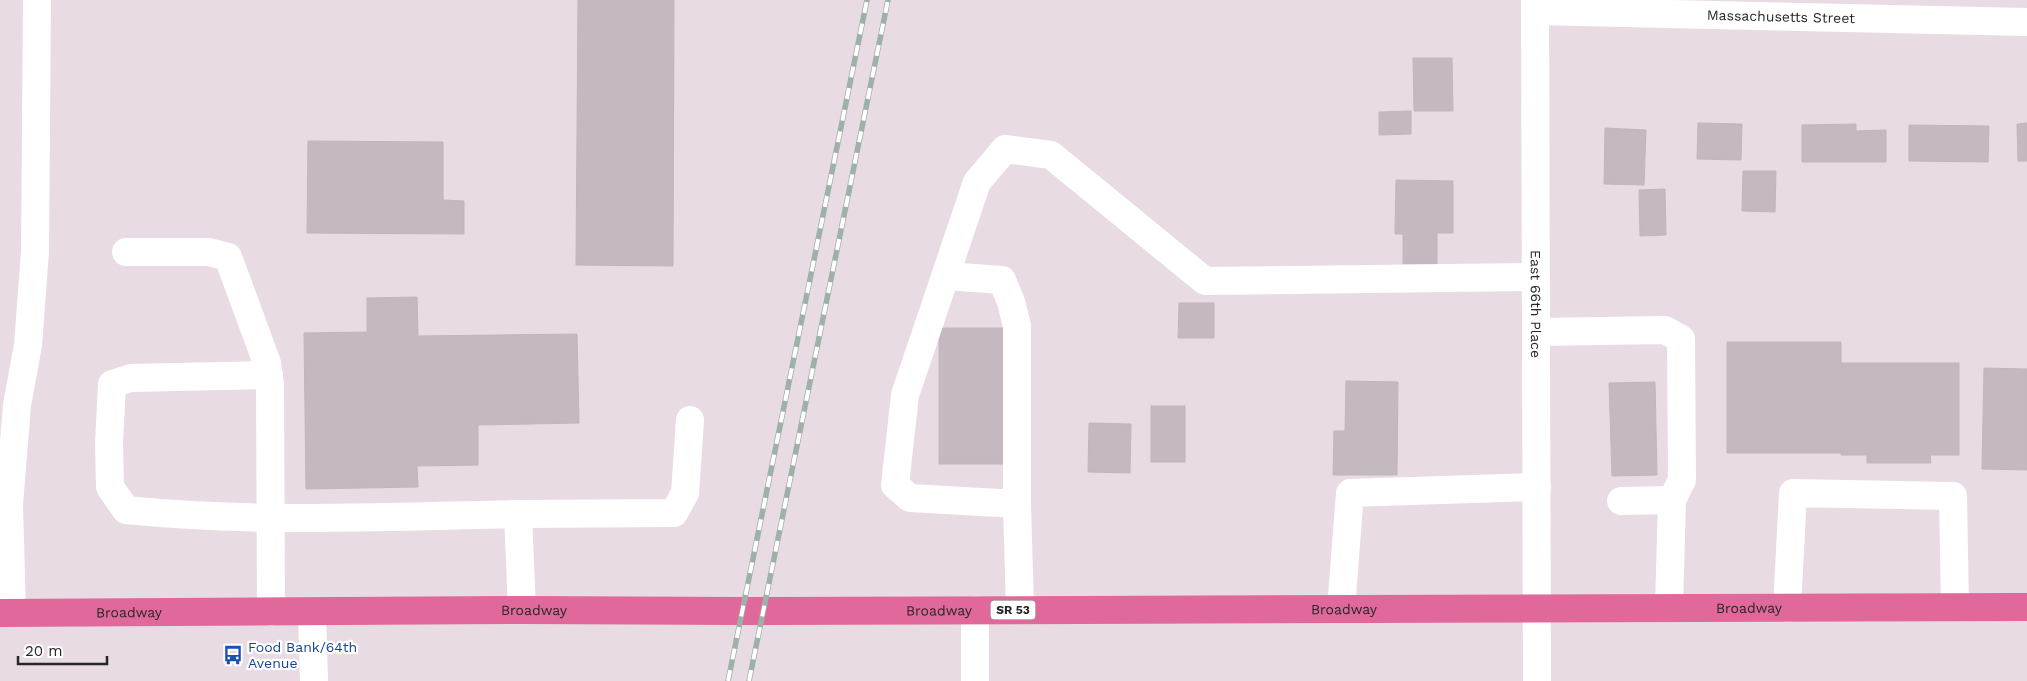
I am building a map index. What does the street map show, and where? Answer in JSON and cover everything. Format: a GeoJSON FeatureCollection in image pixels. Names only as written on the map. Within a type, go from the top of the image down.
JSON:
{"type":"FeatureCollection","features":[{"type":"Feature","properties":{"kind":"main road","name":"Broadway"},"geometry":{"type":"LineString","coordinates":[[6,613],[2027,607]]}},
{"type":"Feature","properties":{"kind":"street"},"geometry":{"type":"LineString","coordinates":[[6,613],[9,504],[7,452],[28,345],[35,252],[37,0]]}},
{"type":"Feature","properties":{"kind":"street","name":"Massachusetts Street"},"geometry":{"type":"LineString","coordinates":[[1535,6],[2027,22]]}},
{"type":"Feature","properties":{"kind":"street","name":"East 66th Place"},"geometry":{"type":"LineString","coordinates":[[1535,6],[1537,681]]}},
{"type":"Feature","properties":{"kind":"street"},"geometry":{"type":"LineString","coordinates":[[1017,504],[910,498],[896,484],[905,395],[977,182],[1005,149],[1051,155],[1205,281],[1536,277]]}},
{"type":"Feature","properties":{"kind":"street"},"geometry":{"type":"LineString","coordinates":[[126,252],[209,252],[228,257],[267,364],[269,375],[271,612]]}},
{"type":"Feature","properties":{"kind":"street"},"geometry":{"type":"LineString","coordinates":[[946,276],[1002,280],[1011,302],[1017,326],[1017,504],[1020,610]]}},
{"type":"Feature","properties":{"kind":"street"},"geometry":{"type":"LineString","coordinates":[[1536,332],[1665,330],[1681,339],[1682,480],[1672,500],[1668,608]]}},
{"type":"Feature","properties":{"kind":"street"},"geometry":{"type":"LineString","coordinates":[[269,375],[131,378],[112,384],[109,443],[110,487],[126,510],[163,514],[270,519],[674,513],[685,493],[690,420]]}},
{"type":"Feature","properties":{"kind":"street"},"geometry":{"type":"LineString","coordinates":[[1341,609],[1350,493],[1536,487]]}},
{"type":"Feature","properties":{"kind":"street"},"geometry":{"type":"LineString","coordinates":[[1787,608],[1793,493],[1953,496],[1955,607]]}},
{"type":"Feature","properties":{"kind":"street"},"geometry":{"type":"LineString","coordinates":[[1621,501],[1672,500]]}},
{"type":"Feature","properties":{"kind":"street"},"geometry":{"type":"LineString","coordinates":[[518,514],[522,610]]}},
{"type":"Feature","properties":{"kind":"street"},"geometry":{"type":"LineString","coordinates":[[975,610],[975,681]]}},
{"type":"Feature","properties":{"kind":"street"},"geometry":{"type":"LineString","coordinates":[[312,612],[314,681]]}},
{"type":"Feature","properties":{"kind":"building"},"geometry":{"type":"Polygon","coordinates":[[[578,0],[674,0],[673,266],[576,265],[578,0]]]}},
{"type":"Feature","properties":{"kind":"building"},"geometry":{"type":"Polygon","coordinates":[[[1413,58],[1452,58],[1453,111],[1414,111],[1413,58]]]}},
{"type":"Feature","properties":{"kind":"building"},"geometry":{"type":"Polygon","coordinates":[[[1411,111],[1411,134],[1379,135],[1379,112],[1411,111]]]}},
{"type":"Feature","properties":{"kind":"building"},"geometry":{"type":"Polygon","coordinates":[[[1698,123],[1742,124],[1741,160],[1697,159],[1698,123]]]}},
{"type":"Feature","properties":{"kind":"building"},"geometry":{"type":"Polygon","coordinates":[[[2027,123],[2027,161],[2018,161],[2017,124],[2027,123]]]}},
{"type":"Feature","properties":{"kind":"building"},"geometry":{"type":"Polygon","coordinates":[[[1856,124],[1856,131],[1886,130],[1886,162],[1802,162],[1802,125],[1856,124]]]}},
{"type":"Feature","properties":{"kind":"building"},"geometry":{"type":"Polygon","coordinates":[[[1909,125],[1989,126],[1988,162],[1909,161],[1909,125]]]}},
{"type":"Feature","properties":{"kind":"building"},"geometry":{"type":"Polygon","coordinates":[[[1605,128],[1646,130],[1644,185],[1604,184],[1605,128]]]}},
{"type":"Feature","properties":{"kind":"building"},"geometry":{"type":"Polygon","coordinates":[[[308,141],[443,142],[443,200],[464,201],[464,234],[307,233],[308,141]]]}},
{"type":"Feature","properties":{"kind":"building"},"geometry":{"type":"Polygon","coordinates":[[[1743,171],[1776,171],[1775,212],[1742,211],[1743,171]]]}},
{"type":"Feature","properties":{"kind":"building"},"geometry":{"type":"Polygon","coordinates":[[[1396,180],[1453,181],[1453,233],[1437,233],[1437,264],[1403,264],[1403,234],[1395,234],[1396,180]]]}},
{"type":"Feature","properties":{"kind":"building"},"geometry":{"type":"Polygon","coordinates":[[[1665,189],[1666,235],[1640,236],[1639,190],[1665,189]]]}},
{"type":"Feature","properties":{"kind":"building"},"geometry":{"type":"Polygon","coordinates":[[[417,297],[418,336],[577,334],[579,423],[478,425],[478,465],[417,466],[418,487],[306,489],[304,333],[367,332],[367,298],[417,297]]]}},
{"type":"Feature","properties":{"kind":"building"},"geometry":{"type":"Polygon","coordinates":[[[1179,303],[1214,303],[1214,338],[1178,338],[1179,303]]]}},
{"type":"Feature","properties":{"kind":"building"},"geometry":{"type":"Polygon","coordinates":[[[939,328],[1006,328],[1006,464],[939,464],[939,328]]]}},
{"type":"Feature","properties":{"kind":"building"},"geometry":{"type":"Polygon","coordinates":[[[1727,342],[1841,342],[1841,363],[1959,363],[1959,455],[1930,455],[1931,463],[1867,463],[1867,455],[1841,455],[1841,453],[1727,453],[1727,342]]]}},
{"type":"Feature","properties":{"kind":"building"},"geometry":{"type":"Polygon","coordinates":[[[1984,368],[2027,369],[2027,470],[1982,469],[1984,368]]]}},
{"type":"Feature","properties":{"kind":"building"},"geometry":{"type":"Polygon","coordinates":[[[1346,381],[1398,382],[1397,475],[1333,475],[1334,431],[1345,431],[1346,381]]]}},
{"type":"Feature","properties":{"kind":"building"},"geometry":{"type":"Polygon","coordinates":[[[1655,382],[1657,475],[1612,476],[1609,383],[1655,382]]]}},
{"type":"Feature","properties":{"kind":"building"},"geometry":{"type":"Polygon","coordinates":[[[1151,406],[1185,406],[1185,462],[1151,462],[1151,406]]]}},
{"type":"Feature","properties":{"kind":"building"},"geometry":{"type":"Polygon","coordinates":[[[1089,423],[1131,424],[1130,473],[1088,472],[1089,423]]]}},
{"type":"Feature","properties":{"kind":"railway"},"geometry":{"type":"LineString","coordinates":[[728,681],[867,0]]}},
{"type":"Feature","properties":{"kind":"railway"},"geometry":{"type":"LineString","coordinates":[[749,681],[888,0]]}},
{"type":"Feature","properties":{"kind":"place","name":"Food Bank/64th Avenue"},"geometry":{"type":"Point","coordinates":[233,655]}}]}
